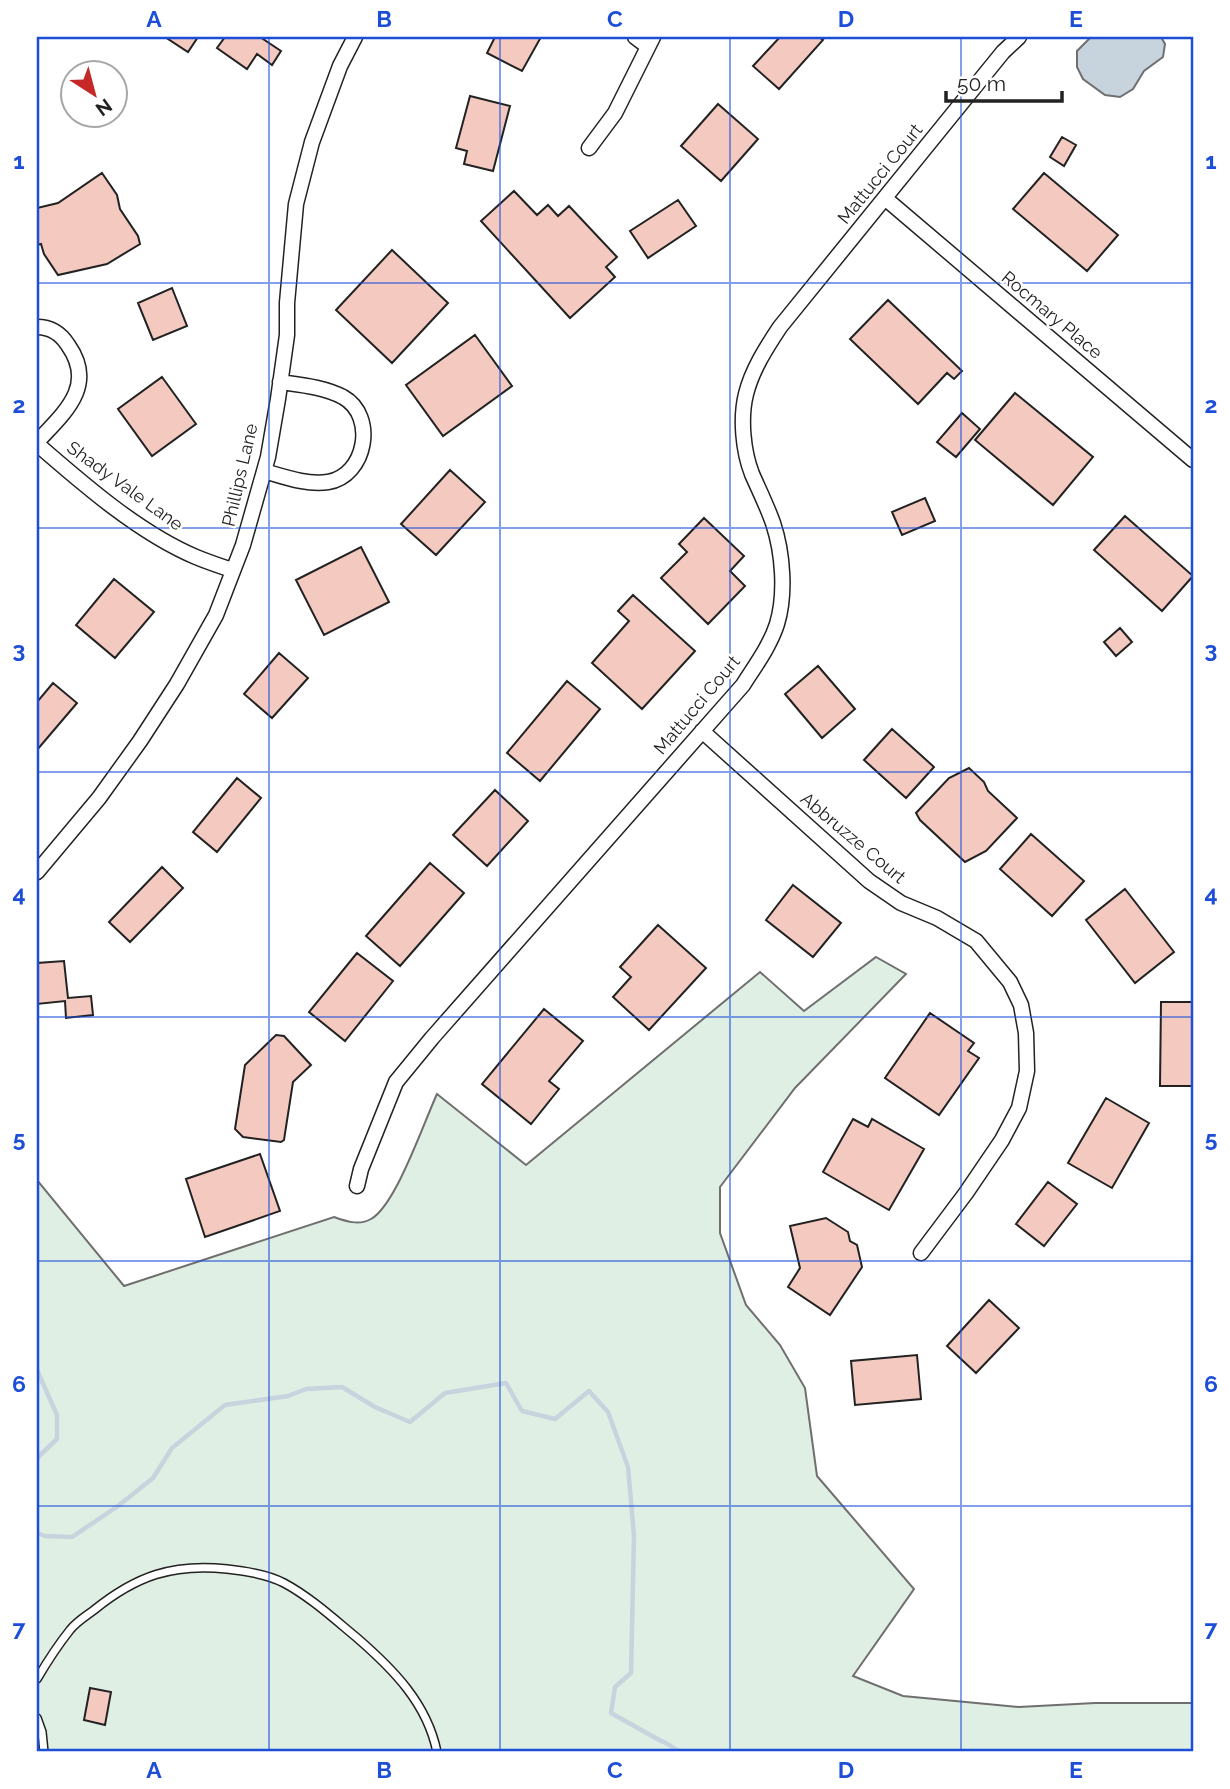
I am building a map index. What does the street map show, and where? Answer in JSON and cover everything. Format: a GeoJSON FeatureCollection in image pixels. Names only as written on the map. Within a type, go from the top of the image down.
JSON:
{"type":"FeatureCollection","features":[{"type":"Feature","properties":{"kind":"street","name":"Phillips Lane"},"geometry":{"type":"LineString","coordinates":[[37,872],[99,798],[177,684],[216,615],[243,545],[264,471],[280,382],[287,335],[296,204],[312,142],[340,66],[355,37]]}},
{"type":"Feature","properties":{"kind":"street","name":"Mattucci Court"},"geometry":{"type":"LineString","coordinates":[[357,1186],[361,1169],[396,1082],[743,685],[763,654],[777,625],[781,599],[779,544],[751,471],[743,420],[746,396],[753,374],[779,327],[886,200],[1003,52],[1019,37]]}},
{"type":"Feature","properties":{"kind":"street"},"geometry":{"type":"LineString","coordinates":[[589,148],[615,113],[645,40]]}},
{"type":"Feature","properties":{"kind":"street","name":"Rocmary Place"},"geometry":{"type":"LineString","coordinates":[[886,200],[1193,460]]}},
{"type":"Feature","properties":{"kind":"street"},"geometry":{"type":"LineString","coordinates":[[37,327],[45,327],[64,338],[77,357],[79,368],[78,391],[70,407],[37,443]]}},
{"type":"Feature","properties":{"kind":"street"},"geometry":{"type":"LineString","coordinates":[[264,471],[305,482],[330,481],[349,471],[360,452],[365,435],[360,416],[345,398],[318,388],[280,382]]}},
{"type":"Feature","properties":{"kind":"street","name":"Shady Vale Lane"},"geometry":{"type":"LineString","coordinates":[[37,443],[98,494],[163,540],[194,557],[232,570]]}},
{"type":"Feature","properties":{"kind":"street","name":"Abbruzze Court"},"geometry":{"type":"LineString","coordinates":[[702,731],[869,881],[901,903],[937,918],[976,941],[1010,982],[1021,1005],[1026,1033],[1027,1071],[1019,1108],[1002,1140],[921,1253]]}},
{"type":"Feature","properties":{"kind":"lane"},"geometry":{"type":"LineString","coordinates":[[37,1679],[71,1628],[136,1581],[166,1570],[201,1566],[246,1571],[282,1582],[323,1609],[381,1659],[410,1691],[433,1732],[437,1752]]}},
{"type":"Feature","properties":{"kind":"lane"},"geometry":{"type":"LineString","coordinates":[[37,1718],[44,1752]]}},
{"type":"Feature","properties":{"kind":"green space"},"geometry":{"type":"Polygon","coordinates":[[[876,957],[906,974],[795,1088],[720,1187],[720,1233],[746,1305],[780,1345],[805,1388],[817,1476],[914,1589],[853,1676],[903,1696],[1019,1707],[1095,1703],[1193,1703],[1193,1752],[37,1752],[37,1180],[124,1286],[334,1217],[357,1222],[371,1219],[390,1198],[399,1181],[437,1094],[526,1165],[760,972],[804,1011],[876,957]]]}},
{"type":"Feature","properties":{"kind":"shaded area"},"geometry":{"type":"Polygon","coordinates":[[[1091,37],[1161,37],[1165,44],[1163,57],[1144,71],[1133,89],[1120,97],[1105,95],[1083,79],[1077,67],[1077,51],[1091,37]]]}},
{"type":"Feature","properties":{"kind":"building"},"geometry":{"type":"Polygon","coordinates":[[[165,37],[198,37],[188,52],[165,37]]]}},
{"type":"Feature","properties":{"kind":"building"},"geometry":{"type":"Polygon","coordinates":[[[225,37],[260,37],[281,51],[272,65],[257,54],[247,69],[217,48],[225,37]]]}},
{"type":"Feature","properties":{"kind":"building"},"geometry":{"type":"Polygon","coordinates":[[[495,37],[541,37],[522,71],[487,53],[495,37]]]}},
{"type":"Feature","properties":{"kind":"building"},"geometry":{"type":"Polygon","coordinates":[[[780,37],[819,37],[823,40],[779,89],[753,66],[780,37]]]}},
{"type":"Feature","properties":{"kind":"building"},"geometry":{"type":"Polygon","coordinates":[[[470,96],[510,106],[493,171],[464,164],[467,151],[456,148],[470,96]]]}},
{"type":"Feature","properties":{"kind":"building"},"geometry":{"type":"Polygon","coordinates":[[[718,104],[758,139],[721,181],[681,146],[718,104]]]}},
{"type":"Feature","properties":{"kind":"building"},"geometry":{"type":"Polygon","coordinates":[[[1062,137],[1076,145],[1064,166],[1050,157],[1062,137]]]}},
{"type":"Feature","properties":{"kind":"building"},"geometry":{"type":"Polygon","coordinates":[[[102,173],[117,195],[120,209],[138,236],[140,244],[107,264],[58,275],[44,254],[41,244],[37,245],[37,208],[58,203],[102,173]]]}},
{"type":"Feature","properties":{"kind":"building"},"geometry":{"type":"Polygon","coordinates":[[[1044,173],[1118,235],[1087,271],[1013,209],[1044,173]]]}},
{"type":"Feature","properties":{"kind":"building"},"geometry":{"type":"Polygon","coordinates":[[[514,191],[537,215],[548,205],[558,216],[569,206],[617,257],[606,267],[615,277],[570,318],[481,221],[514,191]]]}},
{"type":"Feature","properties":{"kind":"building"},"geometry":{"type":"Polygon","coordinates":[[[678,200],[696,226],[648,258],[630,231],[678,200]]]}},
{"type":"Feature","properties":{"kind":"building"},"geometry":{"type":"Polygon","coordinates":[[[392,250],[448,303],[392,363],[336,310],[392,250]]]}},
{"type":"Feature","properties":{"kind":"building"},"geometry":{"type":"Polygon","coordinates":[[[172,288],[187,326],[153,340],[138,303],[172,288]]]}},
{"type":"Feature","properties":{"kind":"building"},"geometry":{"type":"Polygon","coordinates":[[[888,300],[962,371],[954,379],[947,373],[918,404],[850,339],[888,300]]]}},
{"type":"Feature","properties":{"kind":"building"},"geometry":{"type":"Polygon","coordinates":[[[475,335],[512,386],[443,436],[406,385],[475,335]]]}},
{"type":"Feature","properties":{"kind":"building"},"geometry":{"type":"Polygon","coordinates":[[[162,377],[196,424],[152,456],[118,409],[162,377]]]}},
{"type":"Feature","properties":{"kind":"building"},"geometry":{"type":"Polygon","coordinates":[[[1015,393],[1093,457],[1053,505],[975,440],[1015,393]]]}},
{"type":"Feature","properties":{"kind":"building"},"geometry":{"type":"Polygon","coordinates":[[[962,413],[980,429],[956,457],[937,442],[962,413]]]}},
{"type":"Feature","properties":{"kind":"building"},"geometry":{"type":"Polygon","coordinates":[[[450,470],[485,502],[436,555],[401,524],[450,470]]]}},
{"type":"Feature","properties":{"kind":"building"},"geometry":{"type":"Polygon","coordinates":[[[925,498],[935,521],[902,535],[892,512],[925,498]]]}},
{"type":"Feature","properties":{"kind":"building"},"geometry":{"type":"Polygon","coordinates":[[[1125,516],[1193,576],[1162,611],[1094,550],[1125,516]]]}},
{"type":"Feature","properties":{"kind":"building"},"geometry":{"type":"Polygon","coordinates":[[[704,518],[744,556],[730,571],[745,586],[708,624],[661,578],[687,552],[679,544],[704,518]]]}},
{"type":"Feature","properties":{"kind":"building"},"geometry":{"type":"Polygon","coordinates":[[[361,547],[389,602],[324,635],[296,580],[361,547]]]}},
{"type":"Feature","properties":{"kind":"building"},"geometry":{"type":"Polygon","coordinates":[[[114,579],[154,612],[115,658],[76,625],[114,579]]]}},
{"type":"Feature","properties":{"kind":"building"},"geometry":{"type":"Polygon","coordinates":[[[633,595],[695,651],[642,709],[592,663],[629,621],[618,611],[633,595]]]}},
{"type":"Feature","properties":{"kind":"building"},"geometry":{"type":"Polygon","coordinates":[[[1120,628],[1132,642],[1116,656],[1104,642],[1120,628]]]}},
{"type":"Feature","properties":{"kind":"building"},"geometry":{"type":"Polygon","coordinates":[[[279,653],[308,678],[272,718],[244,694],[279,653]]]}},
{"type":"Feature","properties":{"kind":"building"},"geometry":{"type":"Polygon","coordinates":[[[818,666],[855,709],[822,738],[785,694],[818,666]]]}},
{"type":"Feature","properties":{"kind":"building"},"geometry":{"type":"Polygon","coordinates":[[[567,681],[600,709],[540,781],[507,753],[567,681]]]}},
{"type":"Feature","properties":{"kind":"building"},"geometry":{"type":"Polygon","coordinates":[[[53,683],[77,703],[37,750],[37,702],[53,683]]]}},
{"type":"Feature","properties":{"kind":"building"},"geometry":{"type":"Polygon","coordinates":[[[892,729],[934,767],[906,798],[864,760],[892,729]]]}},
{"type":"Feature","properties":{"kind":"building"},"geometry":{"type":"Polygon","coordinates":[[[969,768],[984,782],[988,791],[1017,818],[986,851],[965,862],[920,820],[916,813],[949,778],[969,768]]]}},
{"type":"Feature","properties":{"kind":"building"},"geometry":{"type":"Polygon","coordinates":[[[237,778],[261,798],[217,852],[193,832],[237,778]]]}},
{"type":"Feature","properties":{"kind":"building"},"geometry":{"type":"Polygon","coordinates":[[[495,790],[528,821],[487,866],[453,835],[495,790]]]}},
{"type":"Feature","properties":{"kind":"building"},"geometry":{"type":"Polygon","coordinates":[[[1031,834],[1084,881],[1052,916],[1000,869],[1031,834]]]}},
{"type":"Feature","properties":{"kind":"building"},"geometry":{"type":"Polygon","coordinates":[[[430,863],[464,893],[400,966],[366,936],[430,863]]]}},
{"type":"Feature","properties":{"kind":"building"},"geometry":{"type":"Polygon","coordinates":[[[162,867],[183,888],[130,942],[109,922],[162,867]]]}},
{"type":"Feature","properties":{"kind":"building"},"geometry":{"type":"Polygon","coordinates":[[[793,885],[841,923],[813,957],[766,920],[793,885]]]}},
{"type":"Feature","properties":{"kind":"building"},"geometry":{"type":"Polygon","coordinates":[[[1125,889],[1174,952],[1135,983],[1086,920],[1125,889]]]}},
{"type":"Feature","properties":{"kind":"building"},"geometry":{"type":"Polygon","coordinates":[[[658,925],[706,968],[649,1030],[613,997],[631,977],[620,967],[658,925]]]}},
{"type":"Feature","properties":{"kind":"building"},"geometry":{"type":"Polygon","coordinates":[[[357,953],[393,981],[345,1041],[309,1012],[357,953]]]}},
{"type":"Feature","properties":{"kind":"building"},"geometry":{"type":"Polygon","coordinates":[[[64,961],[68,998],[91,996],[93,1015],[66,1018],[65,1001],[37,1004],[37,963],[64,961]]]}},
{"type":"Feature","properties":{"kind":"building"},"geometry":{"type":"Polygon","coordinates":[[[1161,1002],[1193,1002],[1193,1086],[1160,1086],[1161,1002]]]}},
{"type":"Feature","properties":{"kind":"building"},"geometry":{"type":"Polygon","coordinates":[[[544,1009],[583,1041],[549,1081],[559,1089],[531,1124],[482,1084],[544,1009]]]}},
{"type":"Feature","properties":{"kind":"building"},"geometry":{"type":"Polygon","coordinates":[[[930,1013],[974,1043],[968,1051],[979,1058],[939,1115],[885,1078],[930,1013]]]}},
{"type":"Feature","properties":{"kind":"building"},"geometry":{"type":"Polygon","coordinates":[[[276,1035],[284,1036],[311,1065],[293,1082],[284,1140],[281,1142],[243,1137],[235,1129],[245,1065],[276,1035]]]}},
{"type":"Feature","properties":{"kind":"building"},"geometry":{"type":"Polygon","coordinates":[[[1106,1098],[1149,1123],[1112,1188],[1068,1163],[1106,1098]]]}},
{"type":"Feature","properties":{"kind":"building"},"geometry":{"type":"Polygon","coordinates":[[[853,1119],[868,1127],[872,1119],[924,1149],[889,1210],[823,1172],[853,1119]]]}},
{"type":"Feature","properties":{"kind":"building"},"geometry":{"type":"Polygon","coordinates":[[[260,1154],[280,1211],[205,1237],[186,1179],[260,1154]]]}},
{"type":"Feature","properties":{"kind":"building"},"geometry":{"type":"Polygon","coordinates":[[[1048,1182],[1077,1204],[1044,1246],[1016,1224],[1048,1182]]]}},
{"type":"Feature","properties":{"kind":"building"},"geometry":{"type":"Polygon","coordinates":[[[826,1218],[848,1232],[850,1241],[857,1245],[862,1267],[830,1315],[788,1287],[800,1268],[790,1226],[826,1218]]]}},
{"type":"Feature","properties":{"kind":"building"},"geometry":{"type":"Polygon","coordinates":[[[989,1300],[1019,1328],[976,1373],[947,1346],[989,1300]]]}},
{"type":"Feature","properties":{"kind":"building"},"geometry":{"type":"Polygon","coordinates":[[[917,1355],[921,1399],[855,1405],[851,1361],[917,1355]]]}},
{"type":"Feature","properties":{"kind":"building"},"geometry":{"type":"Polygon","coordinates":[[[90,1688],[111,1692],[105,1725],[84,1720],[90,1688]]]}},
{"type":"Feature","properties":{"kind":"waterway"},"geometry":{"type":"LineString","coordinates":[[37,1370],[57,1415],[57,1439],[37,1458]]}},
{"type":"Feature","properties":{"kind":"waterway"},"geometry":{"type":"LineString","coordinates":[[37,1533],[72,1537],[118,1506],[153,1478],[172,1448],[225,1405],[288,1396],[306,1389],[342,1387],[375,1407],[410,1422],[445,1393],[506,1383],[522,1411],[555,1419],[589,1391],[608,1412],[628,1467],[634,1536],[631,1673],[615,1687],[611,1713],[683,1752]]}}]}
